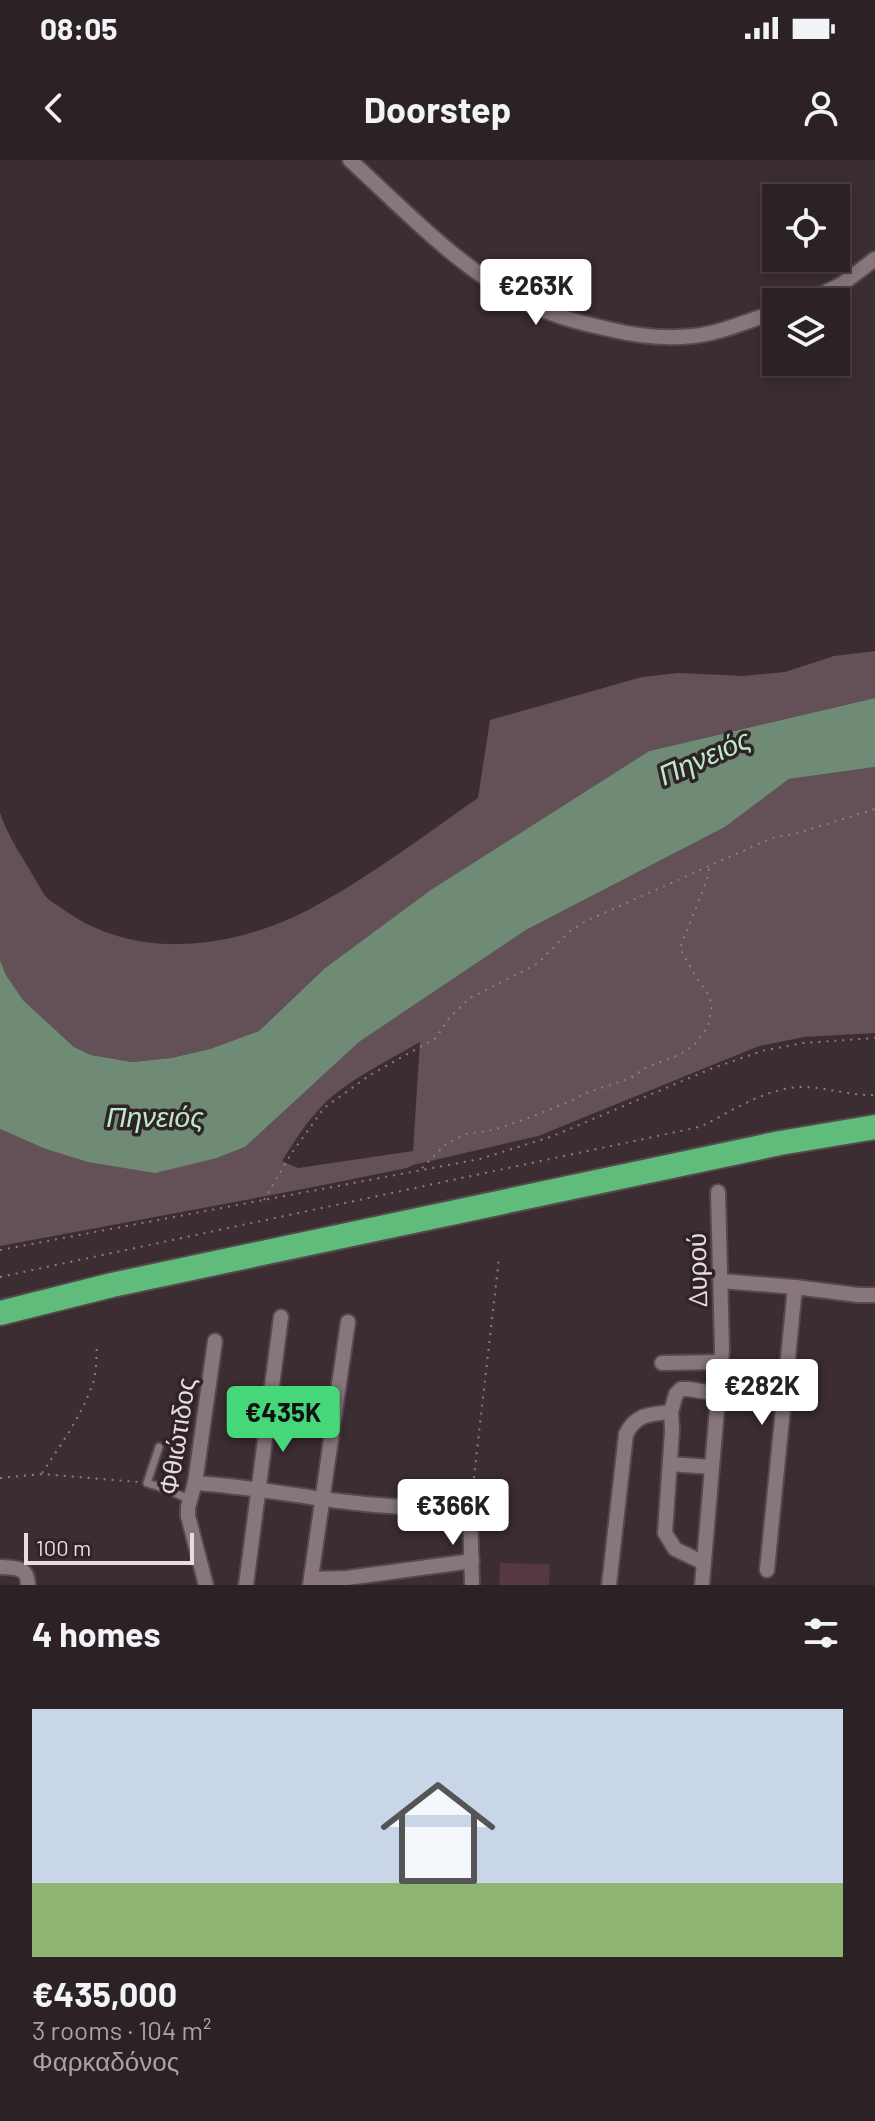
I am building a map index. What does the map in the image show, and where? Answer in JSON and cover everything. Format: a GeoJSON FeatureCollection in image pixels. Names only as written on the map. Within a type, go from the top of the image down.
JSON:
{"type":"FeatureCollection","features":[{"type":"Feature","properties":{"kind":"highway"},"geometry":{"type":"LineString","coordinates":[[0,1296],[760,1133],[875,1114]]}},
{"type":"Feature","properties":{"kind":"highway"},"geometry":{"type":"LineString","coordinates":[[0,1313],[112,1285],[765,1147],[875,1127]]}},
{"type":"Feature","properties":{"kind":"street"},"geometry":{"type":"LineString","coordinates":[[350,160],[438,240],[495,285],[571,321],[664,338],[721,331],[762,317]]}},
{"type":"Feature","properties":{"kind":"street"},"geometry":{"type":"LineString","coordinates":[[834,288],[875,259]]}},
{"type":"Feature","properties":{"kind":"street","name":"Δυρού"},"geometry":{"type":"LineString","coordinates":[[702,1585],[721,1362],[718,1192]]}},
{"type":"Feature","properties":{"kind":"street"},"geometry":{"type":"LineString","coordinates":[[721,1281],[875,1295]]}},
{"type":"Feature","properties":{"kind":"street"},"geometry":{"type":"LineString","coordinates":[[767,1570],[795,1287]]}},
{"type":"Feature","properties":{"kind":"street"},"geometry":{"type":"LineString","coordinates":[[246,1585],[281,1317]]}},
{"type":"Feature","properties":{"kind":"street"},"geometry":{"type":"LineString","coordinates":[[348,1322],[310,1582],[369,1580],[472,1561]]}},
{"type":"Feature","properties":{"kind":"street","name":"Φθιώτιδος"},"geometry":{"type":"LineString","coordinates":[[206,1585],[188,1516],[215,1341]]}},
{"type":"Feature","properties":{"kind":"street"},"geometry":{"type":"LineString","coordinates":[[662,1363],[721,1362]]}},
{"type":"Feature","properties":{"kind":"street"},"geometry":{"type":"LineString","coordinates":[[702,1562],[675,1549],[665,1533],[671,1412],[676,1394],[681,1389],[718,1394]]}},
{"type":"Feature","properties":{"kind":"street"},"geometry":{"type":"LineString","coordinates":[[609,1585],[626,1434],[629,1427],[644,1415],[671,1412]]}},
{"type":"Feature","properties":{"kind":"street"},"geometry":{"type":"LineString","coordinates":[[670,1464],[711,1467]]}},
{"type":"Feature","properties":{"kind":"street"},"geometry":{"type":"LineString","coordinates":[[195,1483],[395,1506],[470,1507],[472,1585]]}},
{"type":"Feature","properties":{"kind":"street"},"geometry":{"type":"LineString","coordinates":[[0,1567],[22,1569],[26,1572],[28,1585]]}},
{"type":"Feature","properties":{"kind":"lane"},"geometry":{"type":"LineString","coordinates":[[159,1447],[147,1483],[190,1500]]}},
{"type":"Feature","properties":{"kind":"path"},"geometry":{"type":"LineString","coordinates":[[263,1201],[324,1108],[370,1075],[436,1038],[449,1018],[470,998],[537,964],[569,932],[586,921],[772,838],[875,809]]}},
{"type":"Feature","properties":{"kind":"path"},"geometry":{"type":"LineString","coordinates":[[422,1169],[446,1144],[466,1134],[493,1130],[526,1119],[631,1078],[694,1045],[708,1027],[712,1004],[680,948],[707,880],[709,867]]}},
{"type":"Feature","properties":{"kind":"path"},"geometry":{"type":"LineString","coordinates":[[0,1250],[480,1159],[553,1136],[674,1084],[762,1051],[803,1043],[875,1038]]}},
{"type":"Feature","properties":{"kind":"path"},"geometry":{"type":"LineString","coordinates":[[0,1277],[690,1129],[784,1088],[808,1087],[875,1095]]}},
{"type":"Feature","properties":{"kind":"path"},"geometry":{"type":"LineString","coordinates":[[470,1507],[499,1258]]}},
{"type":"Feature","properties":{"kind":"path"},"geometry":{"type":"LineString","coordinates":[[42,1474],[66,1438],[91,1386],[97,1344]]}},
{"type":"Feature","properties":{"kind":"path"},"geometry":{"type":"LineString","coordinates":[[0,1478],[42,1474],[147,1483]]}},
{"type":"Feature","properties":{"kind":"shaded area"},"geometry":{"type":"Polygon","coordinates":[[[875,651],[875,698],[649,751],[432,889],[325,968],[259,1031],[210,1049],[171,1058],[132,1062],[91,1055],[74,1047],[23,1000],[0,960],[0,813],[44,895],[67,912],[95,928],[125,938],[188,944],[219,940],[281,922],[332,897],[478,798],[490,720],[642,677],[678,673],[743,676],[785,672],[834,656],[875,651]]]}},
{"type":"Feature","properties":{"kind":"shaded area"},"geometry":{"type":"Polygon","coordinates":[[[875,767],[875,1033],[804,1037],[759,1046],[538,1136],[407,1168],[0,1246],[0,1129],[43,1148],[217,1158],[245,1147],[359,1042],[526,930],[725,827],[789,779],[875,767]],[[420,1042],[368,1071],[331,1097],[305,1125],[282,1161],[298,1168],[413,1151],[420,1042]]]}},
{"type":"Feature","properties":{"kind":"water","name":"Πηνειός"},"geometry":{"type":"Polygon","coordinates":[[[875,698],[875,767],[789,779],[725,827],[526,930],[359,1042],[245,1147],[217,1158],[155,1173],[88,1162],[43,1148],[0,1129],[0,960],[23,1000],[74,1047],[91,1055],[132,1062],[171,1058],[210,1049],[259,1031],[325,968],[432,889],[649,751],[875,698]]]}},
{"type":"Feature","properties":{"kind":"building"},"geometry":{"type":"Polygon","coordinates":[[[500,1563],[550,1564],[549,1585],[499,1585],[500,1563]]]}}]}
